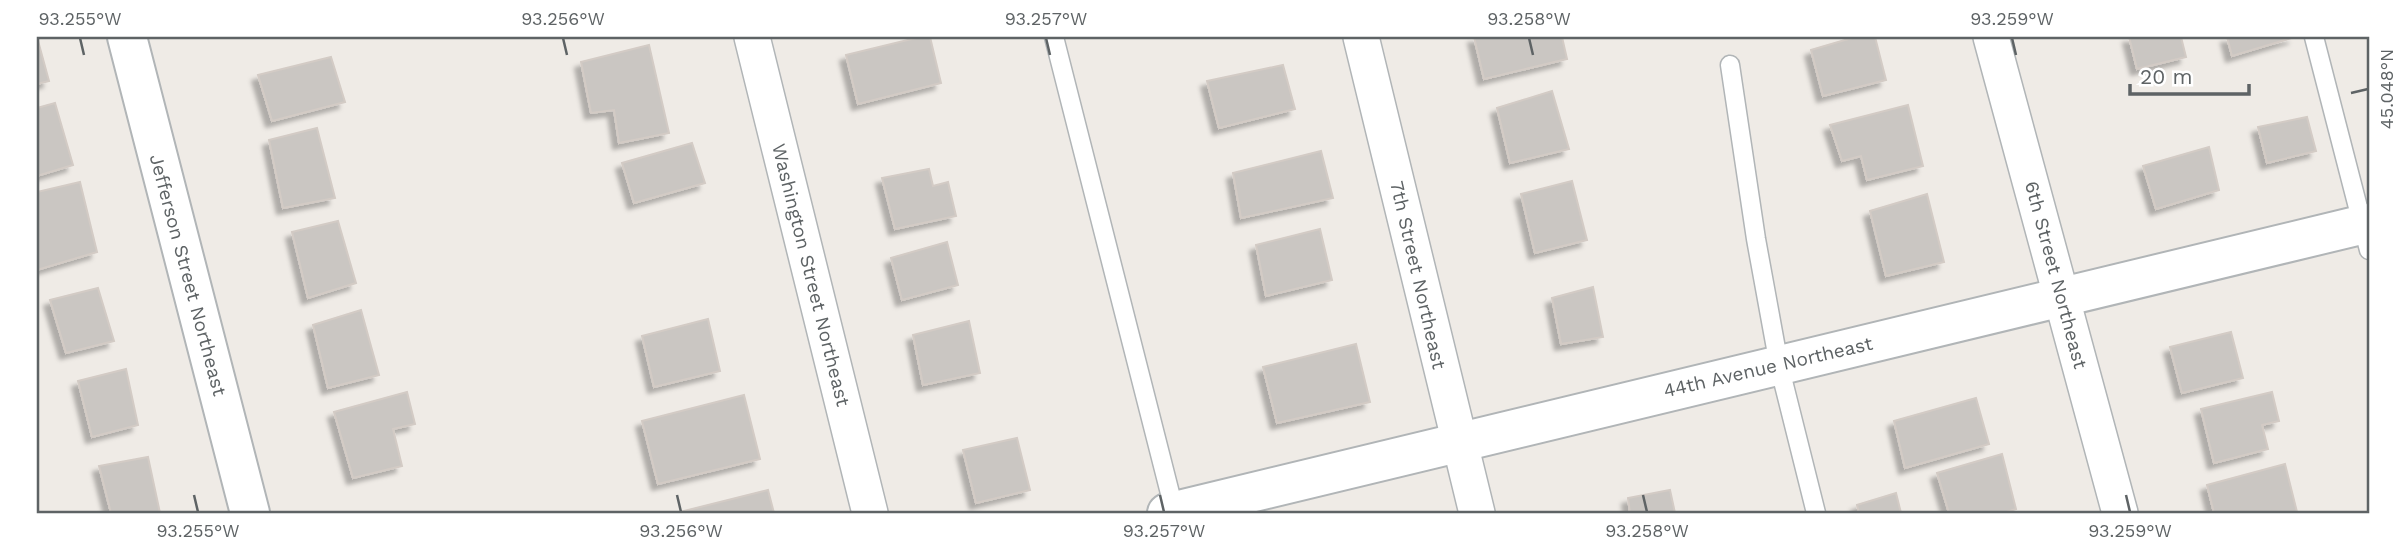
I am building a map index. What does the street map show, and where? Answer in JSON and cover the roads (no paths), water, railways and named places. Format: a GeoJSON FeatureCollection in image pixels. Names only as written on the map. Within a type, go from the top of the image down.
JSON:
{"type":"FeatureCollection","features":[{"type":"Feature","properties":{"kind":"street","name":"Jefferson Street Northeast"},"geometry":{"type":"LineString","coordinates":[[127,37],[250,513]]}},
{"type":"Feature","properties":{"kind":"street","name":"Washington Street Northeast"},"geometry":{"type":"LineString","coordinates":[[752,37],[870,513]]}},
{"type":"Feature","properties":{"kind":"street","name":"7th Street Northeast"},"geometry":{"type":"LineString","coordinates":[[1361,37],[1476,513]]}},
{"type":"Feature","properties":{"kind":"street","name":"6th Street Northeast"},"geometry":{"type":"LineString","coordinates":[[1991,37],[2120,513]]}},
{"type":"Feature","properties":{"kind":"street","name":"44th Avenue Northeast"},"geometry":{"type":"LineString","coordinates":[[1172,513],[2062,297],[2367,233]]}},
{"type":"Feature","properties":{"kind":"lane"},"geometry":{"type":"LineString","coordinates":[[1054,37],[1172,513]]}},
{"type":"Feature","properties":{"kind":"lane"},"geometry":{"type":"LineString","coordinates":[[2314,37],[2367,233]]}},
{"type":"Feature","properties":{"kind":"lane"},"geometry":{"type":"LineString","coordinates":[[1730,65],[1756,239],[1779,365],[1815,513]]}}]}
